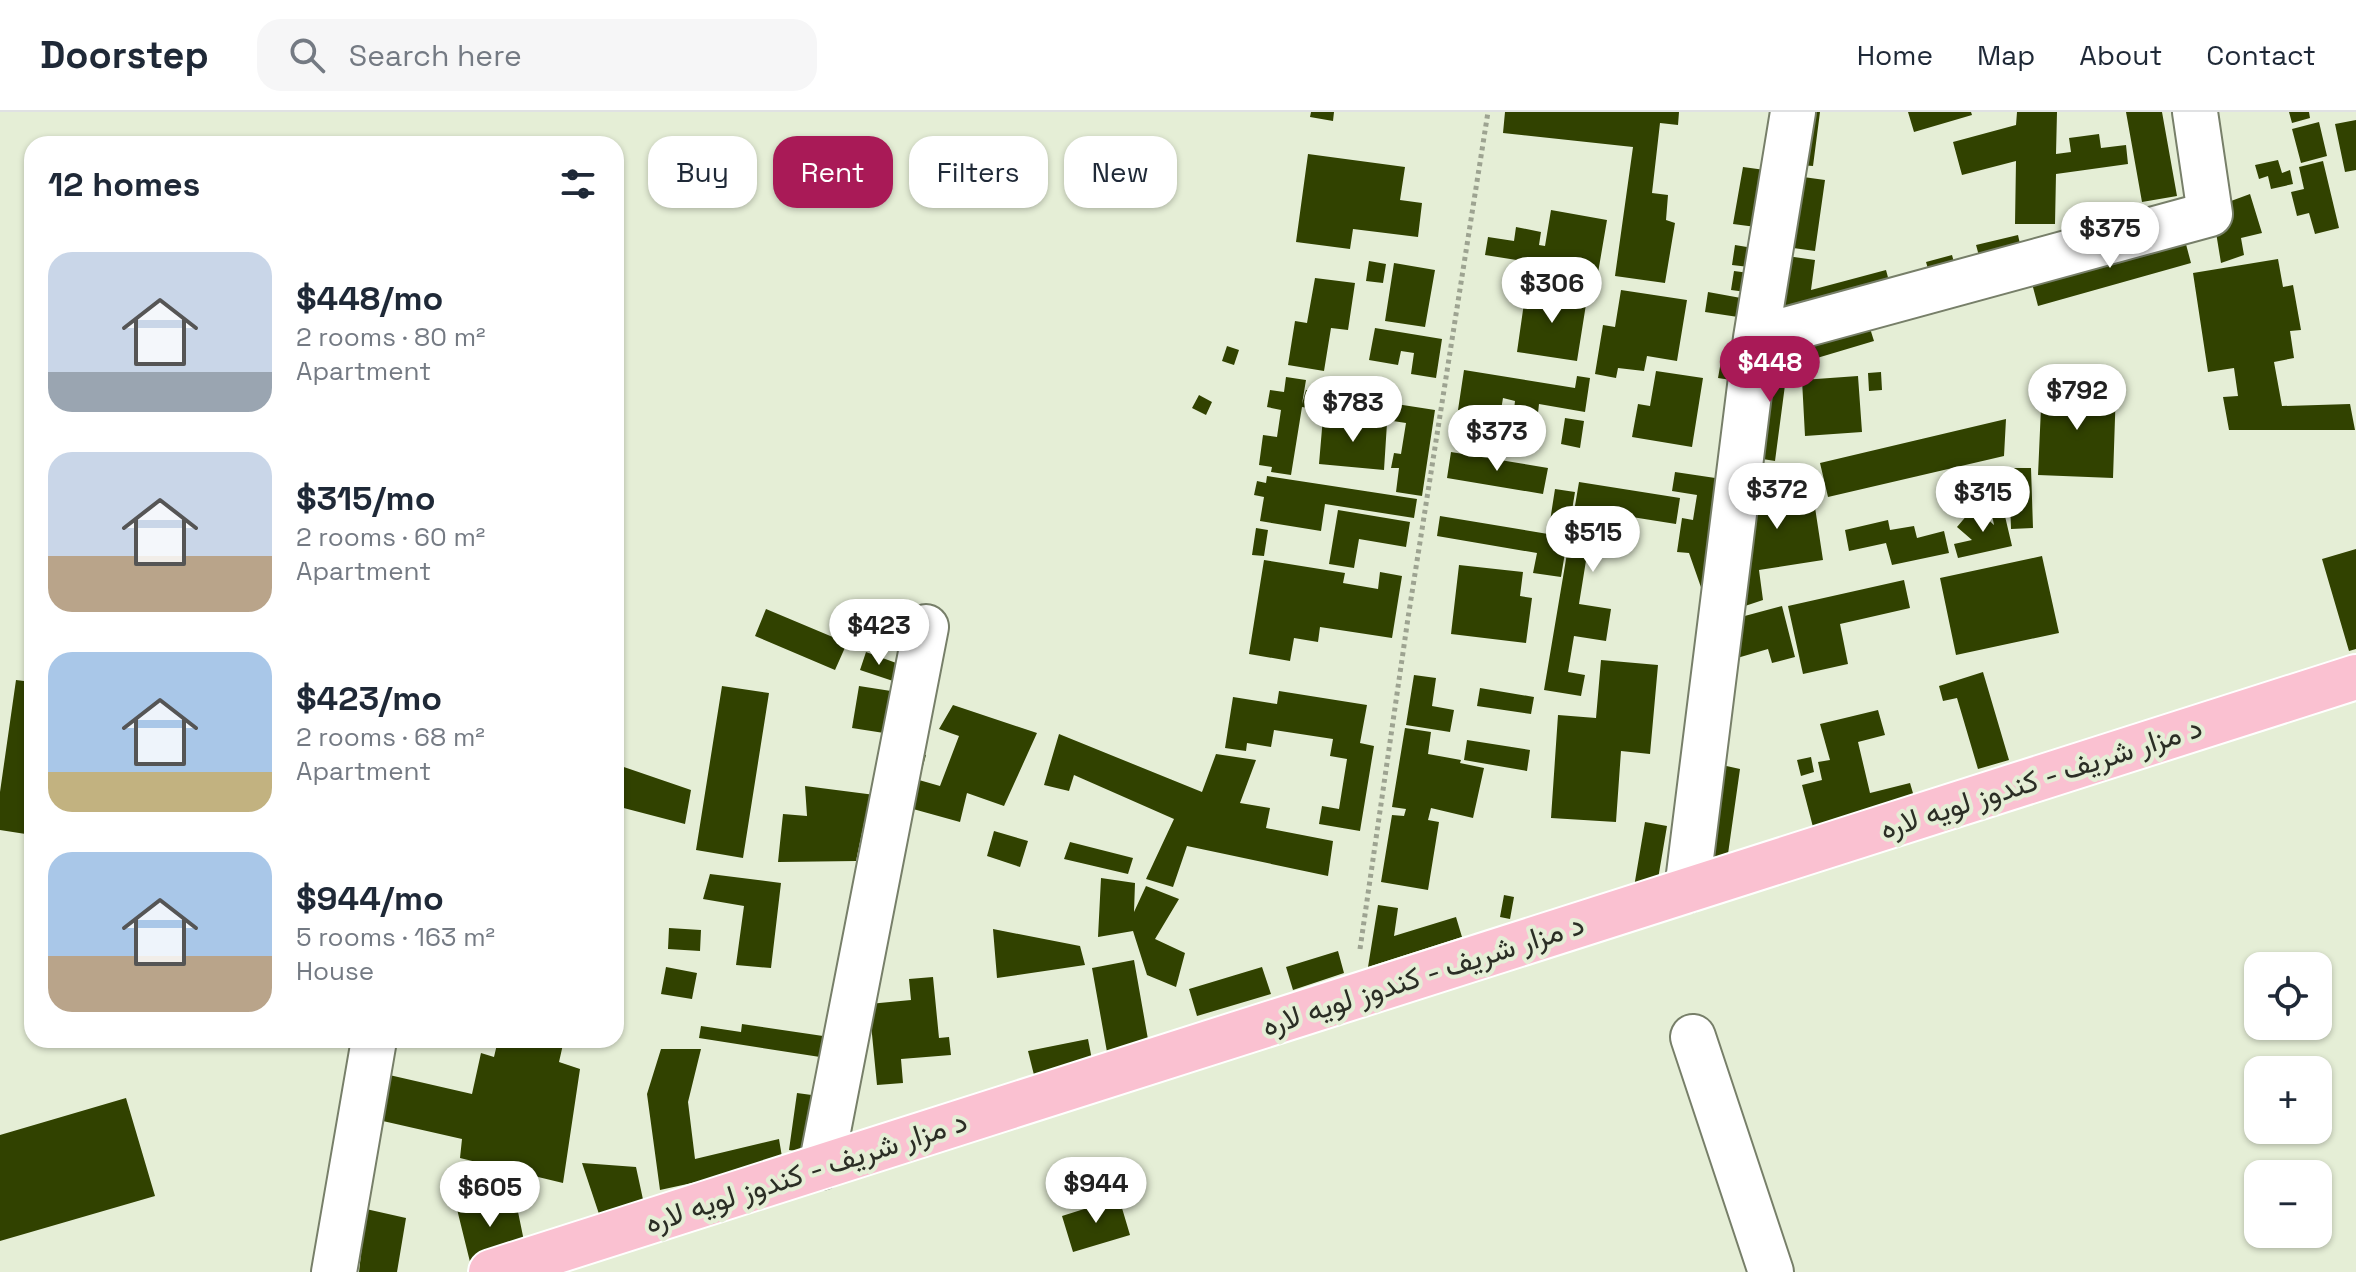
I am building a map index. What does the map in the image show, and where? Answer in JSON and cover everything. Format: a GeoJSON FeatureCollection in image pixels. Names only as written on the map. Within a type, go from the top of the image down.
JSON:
{"type":"FeatureCollection","features":[{"type":"Feature","properties":{"kind":"main road","name":"د مزار شریف - کندوز لویه لاره"},"geometry":{"type":"LineString","coordinates":[[491,1272],[2356,677]]}},
{"type":"Feature","properties":{"kind":"street"},"geometry":{"type":"LineString","coordinates":[[1687,890],[1756,338],[1793,112]]}},
{"type":"Feature","properties":{"kind":"street"},"geometry":{"type":"LineString","coordinates":[[1756,338],[2210,214],[2195,112]]}},
{"type":"Feature","properties":{"kind":"street"},"geometry":{"type":"LineString","coordinates":[[821,1167],[926,627]]}},
{"type":"Feature","properties":{"kind":"street"},"geometry":{"type":"LineString","coordinates":[[1693,1037],[1771,1272]]}},
{"type":"Feature","properties":{"kind":"street"},"geometry":{"type":"LineString","coordinates":[[334,1272],[373,1048]]}},
{"type":"Feature","properties":{"kind":"path"},"geometry":{"type":"LineString","coordinates":[[1353,998],[1408,618],[1488,112]]}},
{"type":"Feature","properties":{"kind":"building"},"geometry":{"type":"Polygon","coordinates":[[[1311,112],[1334,112],[1333,121],[1310,117],[1311,112]]]}},
{"type":"Feature","properties":{"kind":"building"},"geometry":{"type":"Polygon","coordinates":[[[1505,112],[1679,112],[1678,125],[1660,123],[1652,193],[1668,195],[1666,220],[1675,223],[1665,283],[1615,276],[1633,147],[1503,133],[1505,112]]]}},
{"type":"Feature","properties":{"kind":"building"},"geometry":{"type":"Polygon","coordinates":[[[1804,112],[1820,112],[1813,166],[1798,165],[1804,112]]]}},
{"type":"Feature","properties":{"kind":"building"},"geometry":{"type":"Polygon","coordinates":[[[1908,112],[1971,112],[1972,115],[1914,132],[1908,112]]]}},
{"type":"Feature","properties":{"kind":"building"},"geometry":{"type":"Polygon","coordinates":[[[2017,112],[2057,112],[2056,154],[2071,152],[2069,138],[2099,134],[2101,148],[2126,145],[2128,164],[2056,174],[2055,224],[2015,224],[2016,161],[1962,175],[1953,142],[2016,125],[2017,112]]]}},
{"type":"Feature","properties":{"kind":"building"},"geometry":{"type":"Polygon","coordinates":[[[2126,112],[2162,112],[2177,196],[2142,202],[2126,112]]]}},
{"type":"Feature","properties":{"kind":"building"},"geometry":{"type":"Polygon","coordinates":[[[2289,112],[2309,112],[2310,118],[2292,123],[2289,112]]]}},
{"type":"Feature","properties":{"kind":"building"},"geometry":{"type":"Polygon","coordinates":[[[2356,120],[2356,170],[2345,172],[2335,124],[2356,120]]]}},
{"type":"Feature","properties":{"kind":"building"},"geometry":{"type":"Polygon","coordinates":[[[2319,122],[2327,156],[2301,163],[2292,129],[2319,122]]]}},
{"type":"Feature","properties":{"kind":"building"},"geometry":{"type":"Polygon","coordinates":[[[1308,154],[1405,167],[1400,200],[1422,203],[1418,237],[1353,229],[1350,249],[1296,242],[1308,154]]]}},
{"type":"Feature","properties":{"kind":"building"},"geometry":{"type":"Polygon","coordinates":[[[2278,160],[2282,173],[2290,170],[2293,184],[2271,189],[2268,176],[2259,179],[2255,165],[2278,160]]]}},
{"type":"Feature","properties":{"kind":"building"},"geometry":{"type":"Polygon","coordinates":[[[2323,161],[2339,228],[2315,234],[2309,213],[2297,216],[2291,192],[2304,189],[2299,167],[2323,161]]]}},
{"type":"Feature","properties":{"kind":"building"},"geometry":{"type":"Polygon","coordinates":[[[1743,167],[1765,170],[1756,227],[1733,224],[1743,167]]]}},
{"type":"Feature","properties":{"kind":"building"},"geometry":{"type":"Polygon","coordinates":[[[1796,176],[1825,180],[1815,251],[1786,247],[1796,176]]]}},
{"type":"Feature","properties":{"kind":"building"},"geometry":{"type":"Polygon","coordinates":[[[2250,194],[2262,233],[2241,238],[2244,255],[2221,263],[2212,208],[2250,194]]]}},
{"type":"Feature","properties":{"kind":"building"},"geometry":{"type":"Polygon","coordinates":[[[1551,210],[1607,220],[1598,273],[1485,255],[1488,237],[1514,241],[1516,227],[1541,232],[1539,245],[1545,246],[1551,210]]]}},
{"type":"Feature","properties":{"kind":"building"},"geometry":{"type":"Polygon","coordinates":[[[2183,233],[2191,263],[2038,306],[2030,276],[2183,233]]]}},
{"type":"Feature","properties":{"kind":"building"},"geometry":{"type":"Polygon","coordinates":[[[2018,235],[2022,253],[1981,263],[1976,245],[2018,235]]]}},
{"type":"Feature","properties":{"kind":"building"},"geometry":{"type":"Polygon","coordinates":[[[1735,245],[1753,248],[1749,267],[1732,265],[1735,245]]]}},
{"type":"Feature","properties":{"kind":"building"},"geometry":{"type":"Polygon","coordinates":[[[1952,255],[1957,273],[1931,279],[1926,262],[1952,255]]]}},
{"type":"Feature","properties":{"kind":"building"},"geometry":{"type":"Polygon","coordinates":[[[1787,256],[1815,260],[1811,290],[1886,270],[1892,292],[1777,323],[1787,256]]]}},
{"type":"Feature","properties":{"kind":"building"},"geometry":{"type":"Polygon","coordinates":[[[2278,259],[2283,287],[2293,285],[2301,330],[2290,331],[2294,358],[2274,362],[2282,406],[2350,404],[2355,430],[2229,430],[2223,397],[2238,396],[2234,368],[2208,372],[2193,273],[2278,259]]]}},
{"type":"Feature","properties":{"kind":"building"},"geometry":{"type":"Polygon","coordinates":[[[1369,261],[1386,264],[1383,283],[1366,281],[1369,261]]]}},
{"type":"Feature","properties":{"kind":"building"},"geometry":{"type":"Polygon","coordinates":[[[1394,263],[1435,270],[1425,327],[1385,321],[1394,263]]]}},
{"type":"Feature","properties":{"kind":"building"},"geometry":{"type":"Polygon","coordinates":[[[1734,271],[1749,273],[1746,292],[1731,290],[1734,271]]]}},
{"type":"Feature","properties":{"kind":"building"},"geometry":{"type":"Polygon","coordinates":[[[1315,278],[1355,283],[1348,330],[1331,328],[1324,371],[1288,365],[1295,321],[1307,323],[1315,278]]]}},
{"type":"Feature","properties":{"kind":"building"},"geometry":{"type":"Polygon","coordinates":[[[1526,289],[1587,298],[1577,361],[1517,352],[1526,289]]]}},
{"type":"Feature","properties":{"kind":"building"},"geometry":{"type":"Polygon","coordinates":[[[1621,290],[1687,300],[1677,361],[1647,356],[1644,371],[1618,368],[1616,378],[1595,374],[1603,325],[1615,327],[1621,290]]]}},
{"type":"Feature","properties":{"kind":"building"},"geometry":{"type":"Polygon","coordinates":[[[1708,292],[1741,298],[1738,317],[1705,312],[1708,292]]]}},
{"type":"Feature","properties":{"kind":"building"},"geometry":{"type":"Polygon","coordinates":[[[1868,322],[1874,341],[1817,358],[1811,338],[1868,322]]]}},
{"type":"Feature","properties":{"kind":"building"},"geometry":{"type":"Polygon","coordinates":[[[1375,328],[1442,339],[1436,378],[1411,374],[1414,353],[1401,351],[1398,365],[1369,360],[1375,328]]]}},
{"type":"Feature","properties":{"kind":"building"},"geometry":{"type":"Polygon","coordinates":[[[1227,346],[1239,350],[1234,365],[1222,361],[1227,346]]]}},
{"type":"Feature","properties":{"kind":"building"},"geometry":{"type":"Polygon","coordinates":[[[1790,347],[1775,461],[1750,457],[1763,353],[1790,347]]]}},
{"type":"Feature","properties":{"kind":"building"},"geometry":{"type":"Polygon","coordinates":[[[1721,361],[1734,364],[1731,380],[1718,378],[1721,361]]]}},
{"type":"Feature","properties":{"kind":"building"},"geometry":{"type":"Polygon","coordinates":[[[1464,370],[1575,388],[1577,376],[1590,378],[1585,412],[1539,404],[1537,422],[1513,418],[1515,401],[1503,398],[1500,416],[1458,410],[1464,370]]]}},
{"type":"Feature","properties":{"kind":"building"},"geometry":{"type":"Polygon","coordinates":[[[1656,371],[1703,378],[1692,447],[1632,437],[1638,404],[1650,406],[1656,371]]]}},
{"type":"Feature","properties":{"kind":"building"},"geometry":{"type":"Polygon","coordinates":[[[1881,372],[1882,390],[1869,391],[1868,373],[1881,372]]]}},
{"type":"Feature","properties":{"kind":"building"},"geometry":{"type":"Polygon","coordinates":[[[1858,376],[1862,432],[1805,436],[1802,380],[1858,376]]]}},
{"type":"Feature","properties":{"kind":"building"},"geometry":{"type":"Polygon","coordinates":[[[1286,377],[1306,380],[1302,404],[1306,390],[1435,410],[1422,496],[1396,492],[1399,468],[1391,468],[1394,453],[1401,454],[1406,423],[1302,407],[1291,475],[1271,472],[1272,467],[1259,465],[1263,435],[1277,437],[1281,410],[1267,407],[1270,390],[1284,392],[1286,377]]]}},
{"type":"Feature","properties":{"kind":"building"},"geometry":{"type":"Polygon","coordinates":[[[2042,385],[2116,388],[2113,478],[2038,475],[2042,385]]]}},
{"type":"Feature","properties":{"kind":"building"},"geometry":{"type":"Polygon","coordinates":[[[1199,395],[1212,402],[1206,415],[1192,408],[1199,395]]]}},
{"type":"Feature","properties":{"kind":"building"},"geometry":{"type":"Polygon","coordinates":[[[1323,417],[1387,423],[1384,470],[1319,464],[1323,417]]]}},
{"type":"Feature","properties":{"kind":"building"},"geometry":{"type":"Polygon","coordinates":[[[1565,418],[1584,421],[1580,448],[1561,444],[1565,418]]]}},
{"type":"Feature","properties":{"kind":"building"},"geometry":{"type":"Polygon","coordinates":[[[2006,419],[2004,456],[1828,497],[1820,463],[2006,419]]]}},
{"type":"Feature","properties":{"kind":"building"},"geometry":{"type":"Polygon","coordinates":[[[1451,452],[1548,468],[1543,494],[1447,478],[1451,452]]]}},
{"type":"Feature","properties":{"kind":"building"},"geometry":{"type":"Polygon","coordinates":[[[1809,468],[1823,560],[1759,570],[1763,600],[1733,610],[1749,484],[1809,468]]]}},
{"type":"Feature","properties":{"kind":"building"},"geometry":{"type":"Polygon","coordinates":[[[2009,468],[2031,468],[2033,528],[2011,529],[2009,468]]]}},
{"type":"Feature","properties":{"kind":"building"},"geometry":{"type":"Polygon","coordinates":[[[1675,472],[1722,479],[1703,593],[1689,553],[1677,552],[1682,518],[1693,520],[1697,495],[1672,491],[1675,472]]]}},
{"type":"Feature","properties":{"kind":"building"},"geometry":{"type":"Polygon","coordinates":[[[1267,476],[1417,499],[1414,518],[1325,504],[1321,531],[1260,521],[1264,497],[1254,495],[1257,481],[1266,483],[1267,476]]]}},
{"type":"Feature","properties":{"kind":"building"},"geometry":{"type":"Polygon","coordinates":[[[1579,482],[1680,498],[1676,524],[1594,511],[1579,604],[1611,609],[1606,641],[1574,636],[1568,672],[1585,675],[1581,696],[1544,690],[1579,482]]]}},
{"type":"Feature","properties":{"kind":"building"},"geometry":{"type":"Polygon","coordinates":[[[1555,489],[1575,492],[1561,577],[1533,573],[1537,553],[1437,536],[1440,516],[1548,534],[1555,489]]]}},
{"type":"Feature","properties":{"kind":"building"},"geometry":{"type":"Polygon","coordinates":[[[1974,507],[1994,525],[1992,515],[2004,512],[2012,546],[1958,558],[1954,544],[1972,540],[1957,527],[1974,507]]]}},
{"type":"Feature","properties":{"kind":"building"},"geometry":{"type":"Polygon","coordinates":[[[1338,510],[1410,522],[1406,547],[1359,539],[1354,568],[1329,564],[1338,510]]]}},
{"type":"Feature","properties":{"kind":"building"},"geometry":{"type":"Polygon","coordinates":[[[1888,520],[1890,530],[1914,526],[1917,538],[1944,531],[1949,553],[1892,565],[1886,543],[1849,551],[1845,530],[1888,520]]]}},
{"type":"Feature","properties":{"kind":"building"},"geometry":{"type":"Polygon","coordinates":[[[1256,528],[1268,530],[1264,556],[1252,555],[1256,528]]]}},
{"type":"Feature","properties":{"kind":"building"},"geometry":{"type":"Polygon","coordinates":[[[2356,549],[2356,649],[2349,651],[2322,559],[2356,549]]]}},
{"type":"Feature","properties":{"kind":"building"},"geometry":{"type":"Polygon","coordinates":[[[2042,556],[2059,633],[1956,655],[1940,578],[2042,556]]]}},
{"type":"Feature","properties":{"kind":"building"},"geometry":{"type":"Polygon","coordinates":[[[1264,560],[1345,573],[1343,583],[1378,589],[1380,572],[1402,576],[1392,638],[1320,627],[1318,642],[1294,638],[1290,661],[1249,654],[1264,560]]]}},
{"type":"Feature","properties":{"kind":"building"},"geometry":{"type":"Polygon","coordinates":[[[1459,565],[1523,572],[1520,596],[1532,598],[1526,643],[1451,634],[1459,565]]]}},
{"type":"Feature","properties":{"kind":"building"},"geometry":{"type":"Polygon","coordinates":[[[1904,580],[1910,608],[1840,624],[1848,664],[1803,674],[1788,606],[1904,580]]]}},
{"type":"Feature","properties":{"kind":"building"},"geometry":{"type":"Polygon","coordinates":[[[1782,606],[1795,657],[1772,663],[1768,649],[1720,663],[1726,621],[1782,606]]]}},
{"type":"Feature","properties":{"kind":"building"},"geometry":{"type":"Polygon","coordinates":[[[766,609],[847,643],[835,670],[755,636],[766,609]]]}},
{"type":"Feature","properties":{"kind":"building"},"geometry":{"type":"Polygon","coordinates":[[[866,652],[899,664],[893,681],[860,670],[866,652]]]}},
{"type":"Feature","properties":{"kind":"building"},"geometry":{"type":"Polygon","coordinates":[[[1601,660],[1658,665],[1650,754],[1621,751],[1616,822],[1551,818],[1558,715],[1596,718],[1601,660]]]}},
{"type":"Feature","properties":{"kind":"building"},"geometry":{"type":"Polygon","coordinates":[[[1983,672],[2009,760],[1978,769],[1957,698],[1943,701],[1939,686],[1983,672]]]}},
{"type":"Feature","properties":{"kind":"building"},"geometry":{"type":"Polygon","coordinates":[[[1414,675],[1436,678],[1432,706],[1454,710],[1450,732],[1406,725],[1414,675]]]}},
{"type":"Feature","properties":{"kind":"building"},"geometry":{"type":"Polygon","coordinates":[[[16,680],[24,681],[24,834],[0,830],[0,792],[16,680]]]}},
{"type":"Feature","properties":{"kind":"building"},"geometry":{"type":"Polygon","coordinates":[[[722,686],[769,693],[743,858],[696,850],[722,686]]]}},
{"type":"Feature","properties":{"kind":"building"},"geometry":{"type":"Polygon","coordinates":[[[859,686],[891,691],[884,733],[852,728],[859,686]]]}},
{"type":"Feature","properties":{"kind":"building"},"geometry":{"type":"Polygon","coordinates":[[[1480,688],[1534,697],[1531,714],[1477,706],[1480,688]]]}},
{"type":"Feature","properties":{"kind":"building"},"geometry":{"type":"Polygon","coordinates":[[[1279,691],[1367,705],[1360,743],[1374,746],[1360,831],[1319,824],[1322,806],[1339,809],[1347,759],[1330,756],[1333,739],[1274,730],[1271,747],[1247,743],[1246,751],[1225,748],[1233,697],[1277,704],[1279,691]]]}},
{"type":"Feature","properties":{"kind":"building"},"geometry":{"type":"Polygon","coordinates":[[[953,705],[1037,733],[1004,806],[967,793],[960,822],[895,804],[909,750],[926,755],[919,780],[940,786],[959,736],[939,729],[953,705]]]}},
{"type":"Feature","properties":{"kind":"building"},"geometry":{"type":"Polygon","coordinates":[[[1878,710],[1885,735],[1858,742],[1870,793],[1910,783],[1915,800],[1813,827],[1802,785],[1822,780],[1818,762],[1830,760],[1820,724],[1878,710]]]}},
{"type":"Feature","properties":{"kind":"building"},"geometry":{"type":"Polygon","coordinates":[[[1405,728],[1431,732],[1428,754],[1484,768],[1473,818],[1431,808],[1428,820],[1439,822],[1428,890],[1381,882],[1392,815],[1404,816],[1406,809],[1392,807],[1405,728]]]}},
{"type":"Feature","properties":{"kind":"building"},"geometry":{"type":"Polygon","coordinates":[[[1059,734],[1202,792],[1216,754],[1256,760],[1240,803],[1270,808],[1266,828],[1333,841],[1328,876],[1187,846],[1173,887],[1146,879],[1174,819],[1074,775],[1069,791],[1044,785],[1059,734]]]}},
{"type":"Feature","properties":{"kind":"building"},"geometry":{"type":"Polygon","coordinates":[[[1467,740],[1530,750],[1527,771],[1464,760],[1467,740]]]}},
{"type":"Feature","properties":{"kind":"building"},"geometry":{"type":"Polygon","coordinates":[[[1811,757],[1814,772],[1801,776],[1797,760],[1811,757]]]}},
{"type":"Feature","properties":{"kind":"building"},"geometry":{"type":"Polygon","coordinates":[[[1704,761],[1740,769],[1727,861],[1687,873],[1704,761]]]}},
{"type":"Feature","properties":{"kind":"building"},"geometry":{"type":"Polygon","coordinates":[[[624,767],[691,790],[685,824],[624,808],[624,767]]]}},
{"type":"Feature","properties":{"kind":"building"},"geometry":{"type":"Polygon","coordinates":[[[805,786],[875,795],[864,823],[856,861],[778,862],[783,814],[807,816],[805,786]]]}},
{"type":"Feature","properties":{"kind":"building"},"geometry":{"type":"Polygon","coordinates":[[[1645,822],[1667,826],[1658,879],[1634,887],[1645,822]]]}},
{"type":"Feature","properties":{"kind":"building"},"geometry":{"type":"Polygon","coordinates":[[[994,831],[1028,841],[1020,867],[987,856],[994,831]]]}},
{"type":"Feature","properties":{"kind":"building"},"geometry":{"type":"Polygon","coordinates":[[[1070,842],[1133,858],[1128,874],[1064,859],[1070,842]]]}},
{"type":"Feature","properties":{"kind":"building"},"geometry":{"type":"Polygon","coordinates":[[[710,874],[781,883],[771,968],[736,965],[744,906],[703,899],[710,874]]]}},
{"type":"Feature","properties":{"kind":"building"},"geometry":{"type":"Polygon","coordinates":[[[1101,878],[1135,883],[1134,912],[1146,886],[1179,899],[1155,939],[1185,953],[1176,987],[1147,975],[1133,931],[1098,937],[1101,878]]]}},
{"type":"Feature","properties":{"kind":"building"},"geometry":{"type":"Polygon","coordinates":[[[1504,895],[1514,897],[1510,919],[1500,917],[1504,895]]]}},
{"type":"Feature","properties":{"kind":"building"},"geometry":{"type":"Polygon","coordinates":[[[1378,905],[1398,908],[1394,936],[1456,917],[1462,937],[1368,967],[1378,905]]]}},
{"type":"Feature","properties":{"kind":"building"},"geometry":{"type":"Polygon","coordinates":[[[669,928],[701,930],[700,951],[668,949],[669,928]]]}},
{"type":"Feature","properties":{"kind":"building"},"geometry":{"type":"Polygon","coordinates":[[[993,929],[1080,946],[1085,965],[997,978],[993,929]]]}},
{"type":"Feature","properties":{"kind":"building"},"geometry":{"type":"Polygon","coordinates":[[[1338,951],[1344,973],[1293,990],[1286,967],[1338,951]]]}},
{"type":"Feature","properties":{"kind":"building"},"geometry":{"type":"Polygon","coordinates":[[[1134,960],[1149,1045],[1107,1052],[1092,968],[1134,960]]]}},
{"type":"Feature","properties":{"kind":"building"},"geometry":{"type":"Polygon","coordinates":[[[666,967],[697,973],[692,999],[661,994],[666,967]]]}},
{"type":"Feature","properties":{"kind":"building"},"geometry":{"type":"Polygon","coordinates":[[[1262,967],[1271,994],[1197,1016],[1189,989],[1262,967]]]}},
{"type":"Feature","properties":{"kind":"building"},"geometry":{"type":"Polygon","coordinates":[[[933,977],[939,1038],[949,1037],[951,1055],[901,1059],[903,1083],[877,1085],[869,1004],[911,1000],[909,979],[933,977]]]}},
{"type":"Feature","properties":{"kind":"building"},"geometry":{"type":"Polygon","coordinates":[[[742,1024],[823,1036],[820,1057],[699,1038],[701,1026],[741,1032],[742,1024]]]}},
{"type":"Feature","properties":{"kind":"building"},"geometry":{"type":"Polygon","coordinates":[[[1088,1039],[1094,1070],[1036,1083],[1028,1051],[1088,1039]]]}},
{"type":"Feature","properties":{"kind":"building"},"geometry":{"type":"Polygon","coordinates":[[[496,1048],[562,1048],[559,1062],[580,1069],[563,1183],[460,1158],[462,1139],[374,1119],[385,1074],[472,1094],[481,1053],[494,1057],[496,1048]]]}},
{"type":"Feature","properties":{"kind":"building"},"geometry":{"type":"Polygon","coordinates":[[[661,1049],[701,1049],[688,1102],[695,1159],[779,1139],[783,1163],[660,1190],[647,1094],[661,1049]]]}},
{"type":"Feature","properties":{"kind":"building"},"geometry":{"type":"Polygon","coordinates":[[[797,1093],[819,1096],[811,1153],[789,1150],[797,1093]]]}},
{"type":"Feature","properties":{"kind":"building"},"geometry":{"type":"Polygon","coordinates":[[[126,1098],[155,1196],[0,1241],[0,1135],[126,1098]]]}},
{"type":"Feature","properties":{"kind":"building"},"geometry":{"type":"Polygon","coordinates":[[[582,1163],[636,1167],[644,1204],[600,1217],[582,1163]]]}},
{"type":"Feature","properties":{"kind":"building"},"geometry":{"type":"Polygon","coordinates":[[[1119,1198],[1130,1235],[1073,1252],[1062,1216],[1119,1198]]]}},
{"type":"Feature","properties":{"kind":"building"},"geometry":{"type":"Polygon","coordinates":[[[455,1201],[516,1202],[525,1246],[471,1266],[455,1201]]]}},
{"type":"Feature","properties":{"kind":"building"},"geometry":{"type":"Polygon","coordinates":[[[366,1209],[406,1218],[397,1272],[359,1272],[366,1209]]]}}]}
